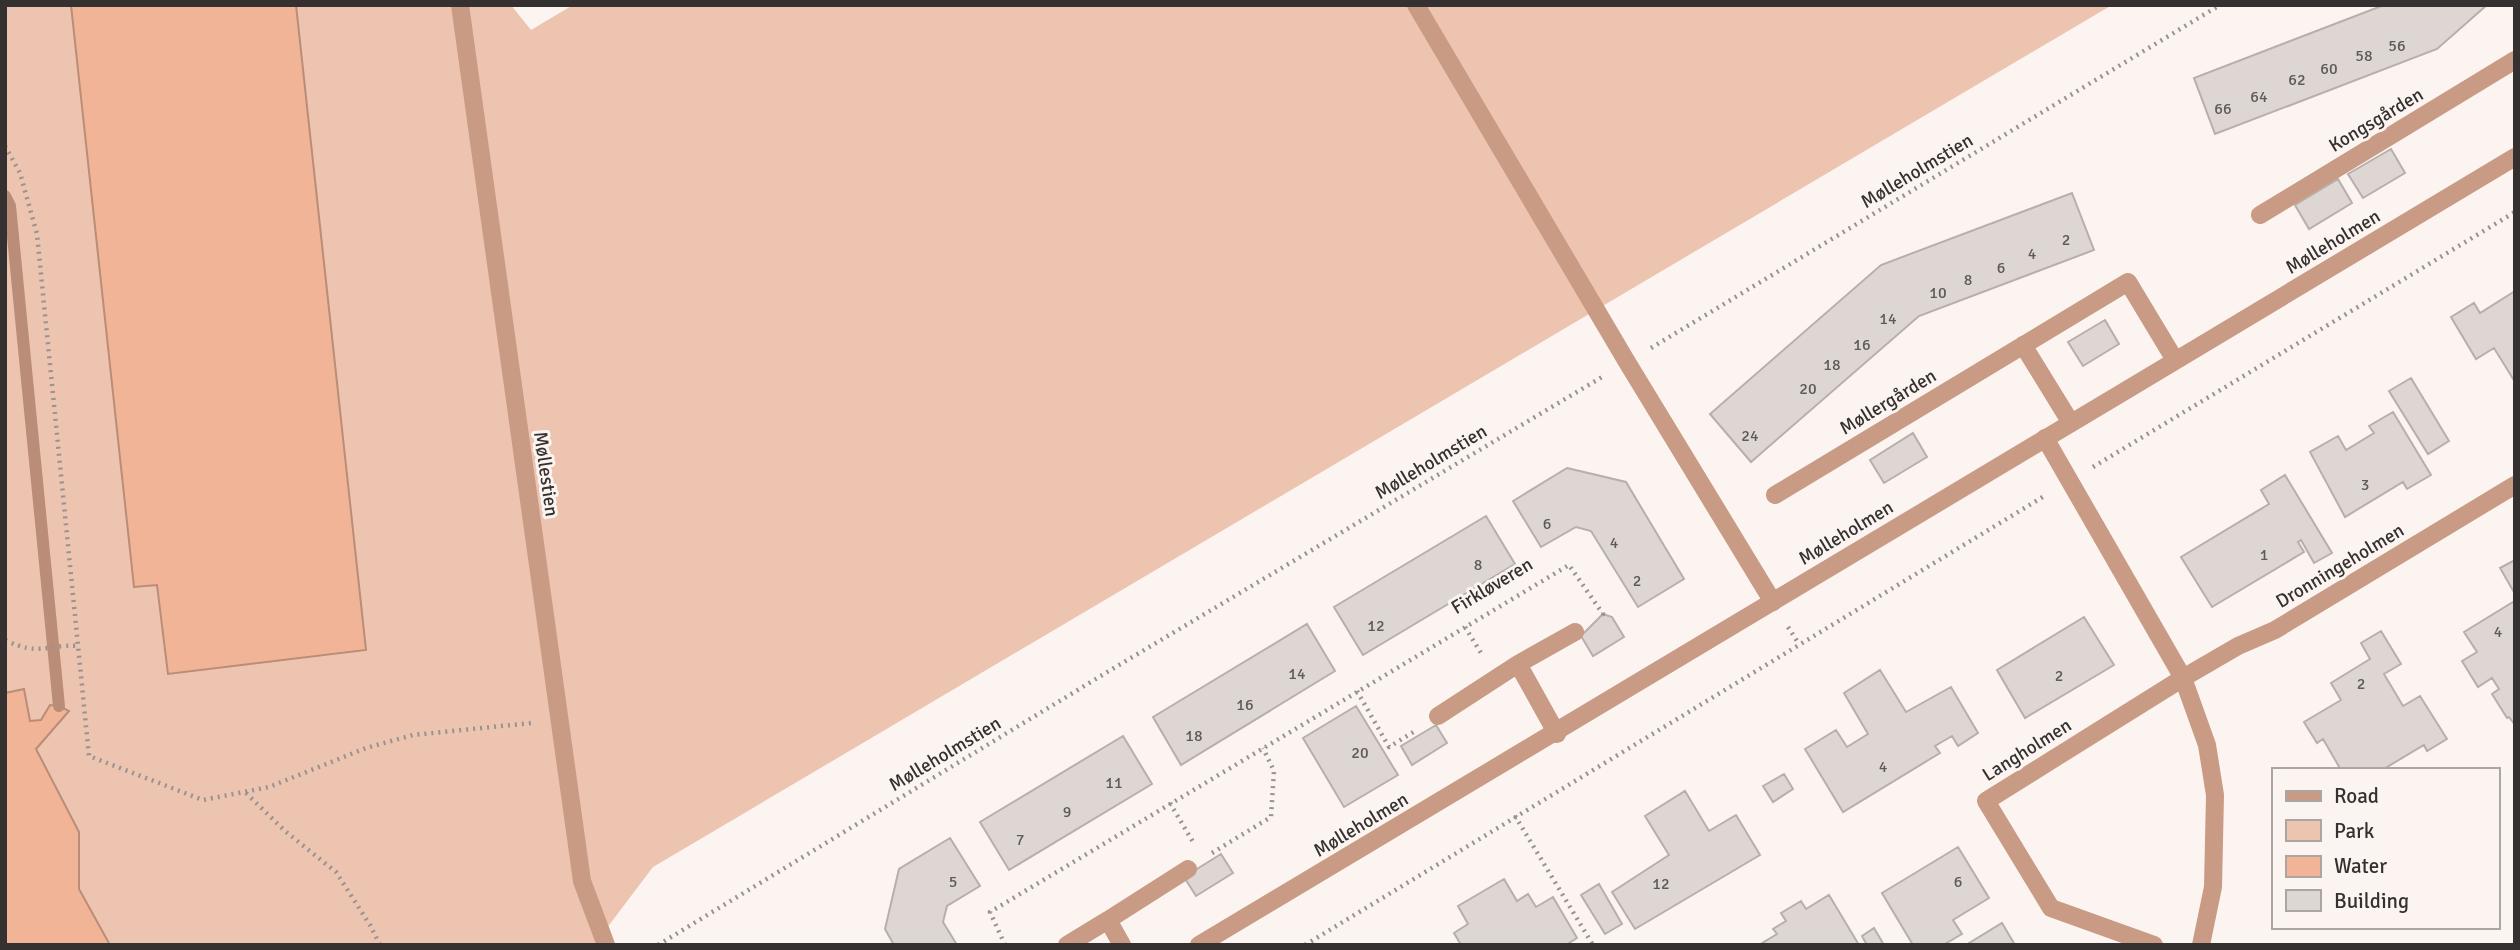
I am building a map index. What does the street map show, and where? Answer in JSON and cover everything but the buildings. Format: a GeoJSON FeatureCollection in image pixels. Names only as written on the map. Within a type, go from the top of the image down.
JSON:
{"type":"FeatureCollection","features":[{"type":"Feature","properties":{"kind":"street","name":"Møllestien"},"geometry":{"type":"LineString","coordinates":[[460,5],[582,881],[606,945]]}},
{"type":"Feature","properties":{"kind":"street"},"geometry":{"type":"LineString","coordinates":[[1416,5],[1627,362],[1773,602]]}},
{"type":"Feature","properties":{"kind":"street","name":"Kongsgården"},"geometry":{"type":"LineString","coordinates":[[2260,215],[2515,60]]}},
{"type":"Feature","properties":{"kind":"street","name":"Mølleholmen"},"geometry":{"type":"LineString","coordinates":[[1199,945],[1557,734],[2515,157]]}},
{"type":"Feature","properties":{"kind":"street","name":"Møllergården"},"geometry":{"type":"LineString","coordinates":[[1775,495],[2128,282],[2175,360]]}},
{"type":"Feature","properties":{"kind":"street"},"geometry":{"type":"LineString","coordinates":[[2023,345],[2071,423]]}},
{"type":"Feature","properties":{"kind":"street"},"geometry":{"type":"LineString","coordinates":[[2045,438],[2183,678],[2207,746],[2215,795],[2213,887],[2201,945]]}},
{"type":"Feature","properties":{"kind":"street","name":"Dronningeholmen"},"geometry":{"type":"LineString","coordinates":[[2183,678],[2238,646],[2275,630],[2515,485]]}},
{"type":"Feature","properties":{"kind":"street"},"geometry":{"type":"LineString","coordinates":[[1438,716],[1518,664],[1575,632]]}},
{"type":"Feature","properties":{"kind":"street"},"geometry":{"type":"LineString","coordinates":[[1518,664],[1557,734]]}},
{"type":"Feature","properties":{"kind":"street","name":"Langholmen"},"geometry":{"type":"LineString","coordinates":[[2154,945],[2051,908],[1986,801],[2183,678]]}},
{"type":"Feature","properties":{"kind":"street"},"geometry":{"type":"LineString","coordinates":[[1067,945],[1195,864]]}},
{"type":"Feature","properties":{"kind":"street"},"geometry":{"type":"LineString","coordinates":[[1108,920],[1122,945]]}},
{"type":"Feature","properties":{"kind":"path","name":"Mølleholmstien"},"geometry":{"type":"LineString","coordinates":[[657,945],[1109,670],[2220,5]]}},
{"type":"Feature","properties":{"kind":"path"},"geometry":{"type":"LineString","coordinates":[[5,146],[20,173],[37,234],[89,756],[203,800],[269,787],[366,748],[413,735],[559,720]]}},
{"type":"Feature","properties":{"kind":"path"},"geometry":{"type":"LineString","coordinates":[[1305,945],[2515,212]]}},
{"type":"Feature","properties":{"kind":"path","name":"Firkløveren"},"geometry":{"type":"LineString","coordinates":[[1005,945],[990,912],[1569,565],[1603,614],[1575,632]]}},
{"type":"Feature","properties":{"kind":"path"},"geometry":{"type":"LineString","coordinates":[[5,640],[23,648],[37,650],[78,646]]}},
{"type":"Feature","properties":{"kind":"path"},"geometry":{"type":"LineString","coordinates":[[1357,691],[1389,747],[1438,716]]}},
{"type":"Feature","properties":{"kind":"path"},"geometry":{"type":"LineString","coordinates":[[1170,803],[1195,864],[1271,817],[1274,771],[1263,748]]}},
{"type":"Feature","properties":{"kind":"path"},"geometry":{"type":"LineString","coordinates":[[245,792],[285,831],[336,873],[380,945]]}},
{"type":"Feature","properties":{"kind":"path"},"geometry":{"type":"LineString","coordinates":[[1515,816],[1593,945]]}},
{"type":"Feature","properties":{"kind":"green space"},"geometry":{"type":"Polygon","coordinates":[[[5,5],[511,5],[531,30],[573,5],[2112,5],[653,867],[594,945],[5,945],[5,5]]]}},
{"type":"Feature","properties":{"kind":"water"},"geometry":{"type":"Polygon","coordinates":[[[71,5],[296,5],[366,650],[168,674],[157,585],[134,587],[71,5]]]}},
{"type":"Feature","properties":{"kind":"water"},"geometry":{"type":"Polygon","coordinates":[[[24,689],[30,721],[41,720],[50,705],[69,711],[36,749],[79,832],[79,889],[110,945],[5,945],[5,693],[24,689]]]}},
{"type":"Feature","properties":{"kind":"waterway"},"geometry":{"type":"LineString","coordinates":[[5,196],[10,206],[59,706]]}}]}
